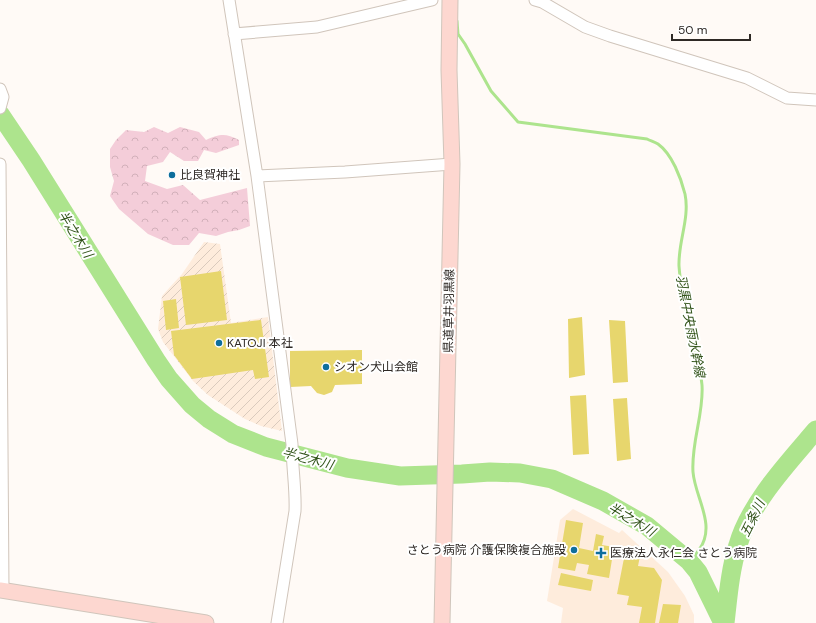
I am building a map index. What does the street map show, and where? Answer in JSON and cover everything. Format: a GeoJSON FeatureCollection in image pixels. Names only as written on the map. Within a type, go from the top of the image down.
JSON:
{"type":"FeatureCollection","features":[{"type":"Feature","properties":{"kind":"main road","name":"県道草井羽黒線"},"geometry":{"type":"LineString","coordinates":[[442,623],[452,164],[449,70],[450,0]]}},
{"type":"Feature","properties":{"kind":"main road"},"geometry":{"type":"LineString","coordinates":[[2,590],[206,623]]}},
{"type":"Feature","properties":{"kind":"street"},"geometry":{"type":"LineString","coordinates":[[229,0],[257,176],[292,444],[292,465],[296,493],[295,511],[277,623]]}},
{"type":"Feature","properties":{"kind":"street"},"geometry":{"type":"LineString","coordinates":[[234,34],[316,27],[432,0]]}},
{"type":"Feature","properties":{"kind":"street"},"geometry":{"type":"LineString","coordinates":[[535,0],[542,2],[585,27],[610,36],[747,78],[787,98],[816,100]]}},
{"type":"Feature","properties":{"kind":"street"},"geometry":{"type":"LineString","coordinates":[[0,108],[1,93]]}},
{"type":"Feature","properties":{"kind":"street"},"geometry":{"type":"LineString","coordinates":[[0,164],[2,590]]}},
{"type":"Feature","properties":{"kind":"street"},"geometry":{"type":"LineString","coordinates":[[257,176],[345,172],[452,164]]}},
{"type":"Feature","properties":{"kind":"shaded area"},"geometry":{"type":"Polygon","coordinates":[[[204,242],[220,244],[231,323],[268,317],[282,431],[261,426],[245,419],[208,395],[193,381],[163,342],[158,329],[162,296],[182,274],[204,242]]]}},
{"type":"Feature","properties":{"kind":"shaded area","name":"医療法人永仁会 さとう病院"},"geometry":{"type":"Polygon","coordinates":[[[573,509],[619,533],[622,530],[668,572],[685,596],[694,615],[694,623],[561,623],[563,608],[547,601],[560,520],[573,509]]]}},
{"type":"Feature","properties":{"kind":"green space"},"geometry":{"type":"Polygon","coordinates":[[[154,127],[168,133],[180,127],[199,132],[206,140],[215,136],[226,135],[239,140],[239,145],[216,153],[204,150],[198,161],[184,161],[170,152],[163,162],[147,166],[145,181],[167,189],[183,185],[200,200],[247,188],[250,226],[216,236],[199,233],[189,245],[173,245],[148,234],[119,209],[110,196],[114,181],[110,167],[110,149],[116,140],[126,130],[144,132],[154,127]]]}},
{"type":"Feature","properties":{"kind":"building"},"geometry":{"type":"Polygon","coordinates":[[[221,271],[227,320],[186,325],[180,277],[221,271]]]}},
{"type":"Feature","properties":{"kind":"building"},"geometry":{"type":"Polygon","coordinates":[[[176,299],[179,328],[166,330],[163,301],[176,299]]]}},
{"type":"Feature","properties":{"kind":"building"},"geometry":{"type":"Polygon","coordinates":[[[582,317],[585,375],[569,378],[568,319],[582,317]]]}},
{"type":"Feature","properties":{"kind":"building","name":"KATOJI 本社"},"geometry":{"type":"Polygon","coordinates":[[[261,320],[269,377],[255,379],[253,370],[192,379],[174,355],[171,331],[261,320]]]}},
{"type":"Feature","properties":{"kind":"building"},"geometry":{"type":"Polygon","coordinates":[[[609,320],[625,321],[628,382],[613,383],[609,320]]]}},
{"type":"Feature","properties":{"kind":"building","name":"シオン犬山会館"},"geometry":{"type":"Polygon","coordinates":[[[362,350],[362,384],[335,385],[332,392],[324,395],[317,393],[311,386],[290,387],[290,351],[362,350]]]}},
{"type":"Feature","properties":{"kind":"building"},"geometry":{"type":"Polygon","coordinates":[[[586,395],[589,454],[573,455],[570,396],[586,395]]]}},
{"type":"Feature","properties":{"kind":"building"},"geometry":{"type":"Polygon","coordinates":[[[627,398],[631,459],[617,461],[613,399],[627,398]]]}},
{"type":"Feature","properties":{"kind":"building","name":"さとう病院 介護保険複合施設"},"geometry":{"type":"Polygon","coordinates":[[[566,520],[583,523],[579,548],[593,551],[596,534],[604,536],[602,545],[614,547],[609,578],[587,574],[589,565],[577,563],[575,571],[558,568],[566,520]]]}},
{"type":"Feature","properties":{"kind":"building"},"geometry":{"type":"Polygon","coordinates":[[[625,553],[640,556],[638,566],[654,568],[662,580],[655,623],[639,623],[642,607],[627,605],[629,596],[617,594],[625,553]]]}},
{"type":"Feature","properties":{"kind":"building"},"geometry":{"type":"Polygon","coordinates":[[[561,573],[593,580],[591,591],[558,585],[561,573]]]}},
{"type":"Feature","properties":{"kind":"building"},"geometry":{"type":"Polygon","coordinates":[[[663,604],[681,605],[678,623],[659,623],[663,604]]]}},
{"type":"Feature","properties":{"kind":"waterway","name":"羽黒中央雨水幹線"},"geometry":{"type":"LineString","coordinates":[[457,21],[458,34],[491,91],[518,122],[647,139],[657,143],[663,148],[672,160],[685,194],[686,212],[680,248],[679,266],[685,308],[702,385],[701,407],[694,450],[693,472],[704,511],[706,531],[704,541],[699,550],[689,561]]}},
{"type":"Feature","properties":{"kind":"waterway","name":"半之木川"},"geometry":{"type":"LineString","coordinates":[[0,114],[31,160],[169,379],[192,405],[209,419],[233,434],[266,447],[347,468],[400,476],[490,472],[520,473],[552,479],[603,501],[647,526],[689,561],[698,572],[723,623]]}},
{"type":"Feature","properties":{"kind":"waterway","name":"五条川"},"geometry":{"type":"LineString","coordinates":[[725,623],[733,564],[738,545],[751,514],[771,484],[816,430]]}},
{"type":"Feature","properties":{"kind":"place","name":"比良賀神社"},"geometry":{"type":"Point","coordinates":[172,175]}},
{"type":"Feature","properties":{"kind":"place","name":"KATOJI 本社"},"geometry":{"type":"Point","coordinates":[219,343]}},
{"type":"Feature","properties":{"kind":"place","name":"シオン犬山会館"},"geometry":{"type":"Point","coordinates":[326,367]}},
{"type":"Feature","properties":{"kind":"place","name":"さとう病院 介護保険複合施設"},"geometry":{"type":"Point","coordinates":[574,550]}},
{"type":"Feature","properties":{"kind":"place","name":"医療法人永仁会 さとう病院"},"geometry":{"type":"Point","coordinates":[601,553]}}]}
